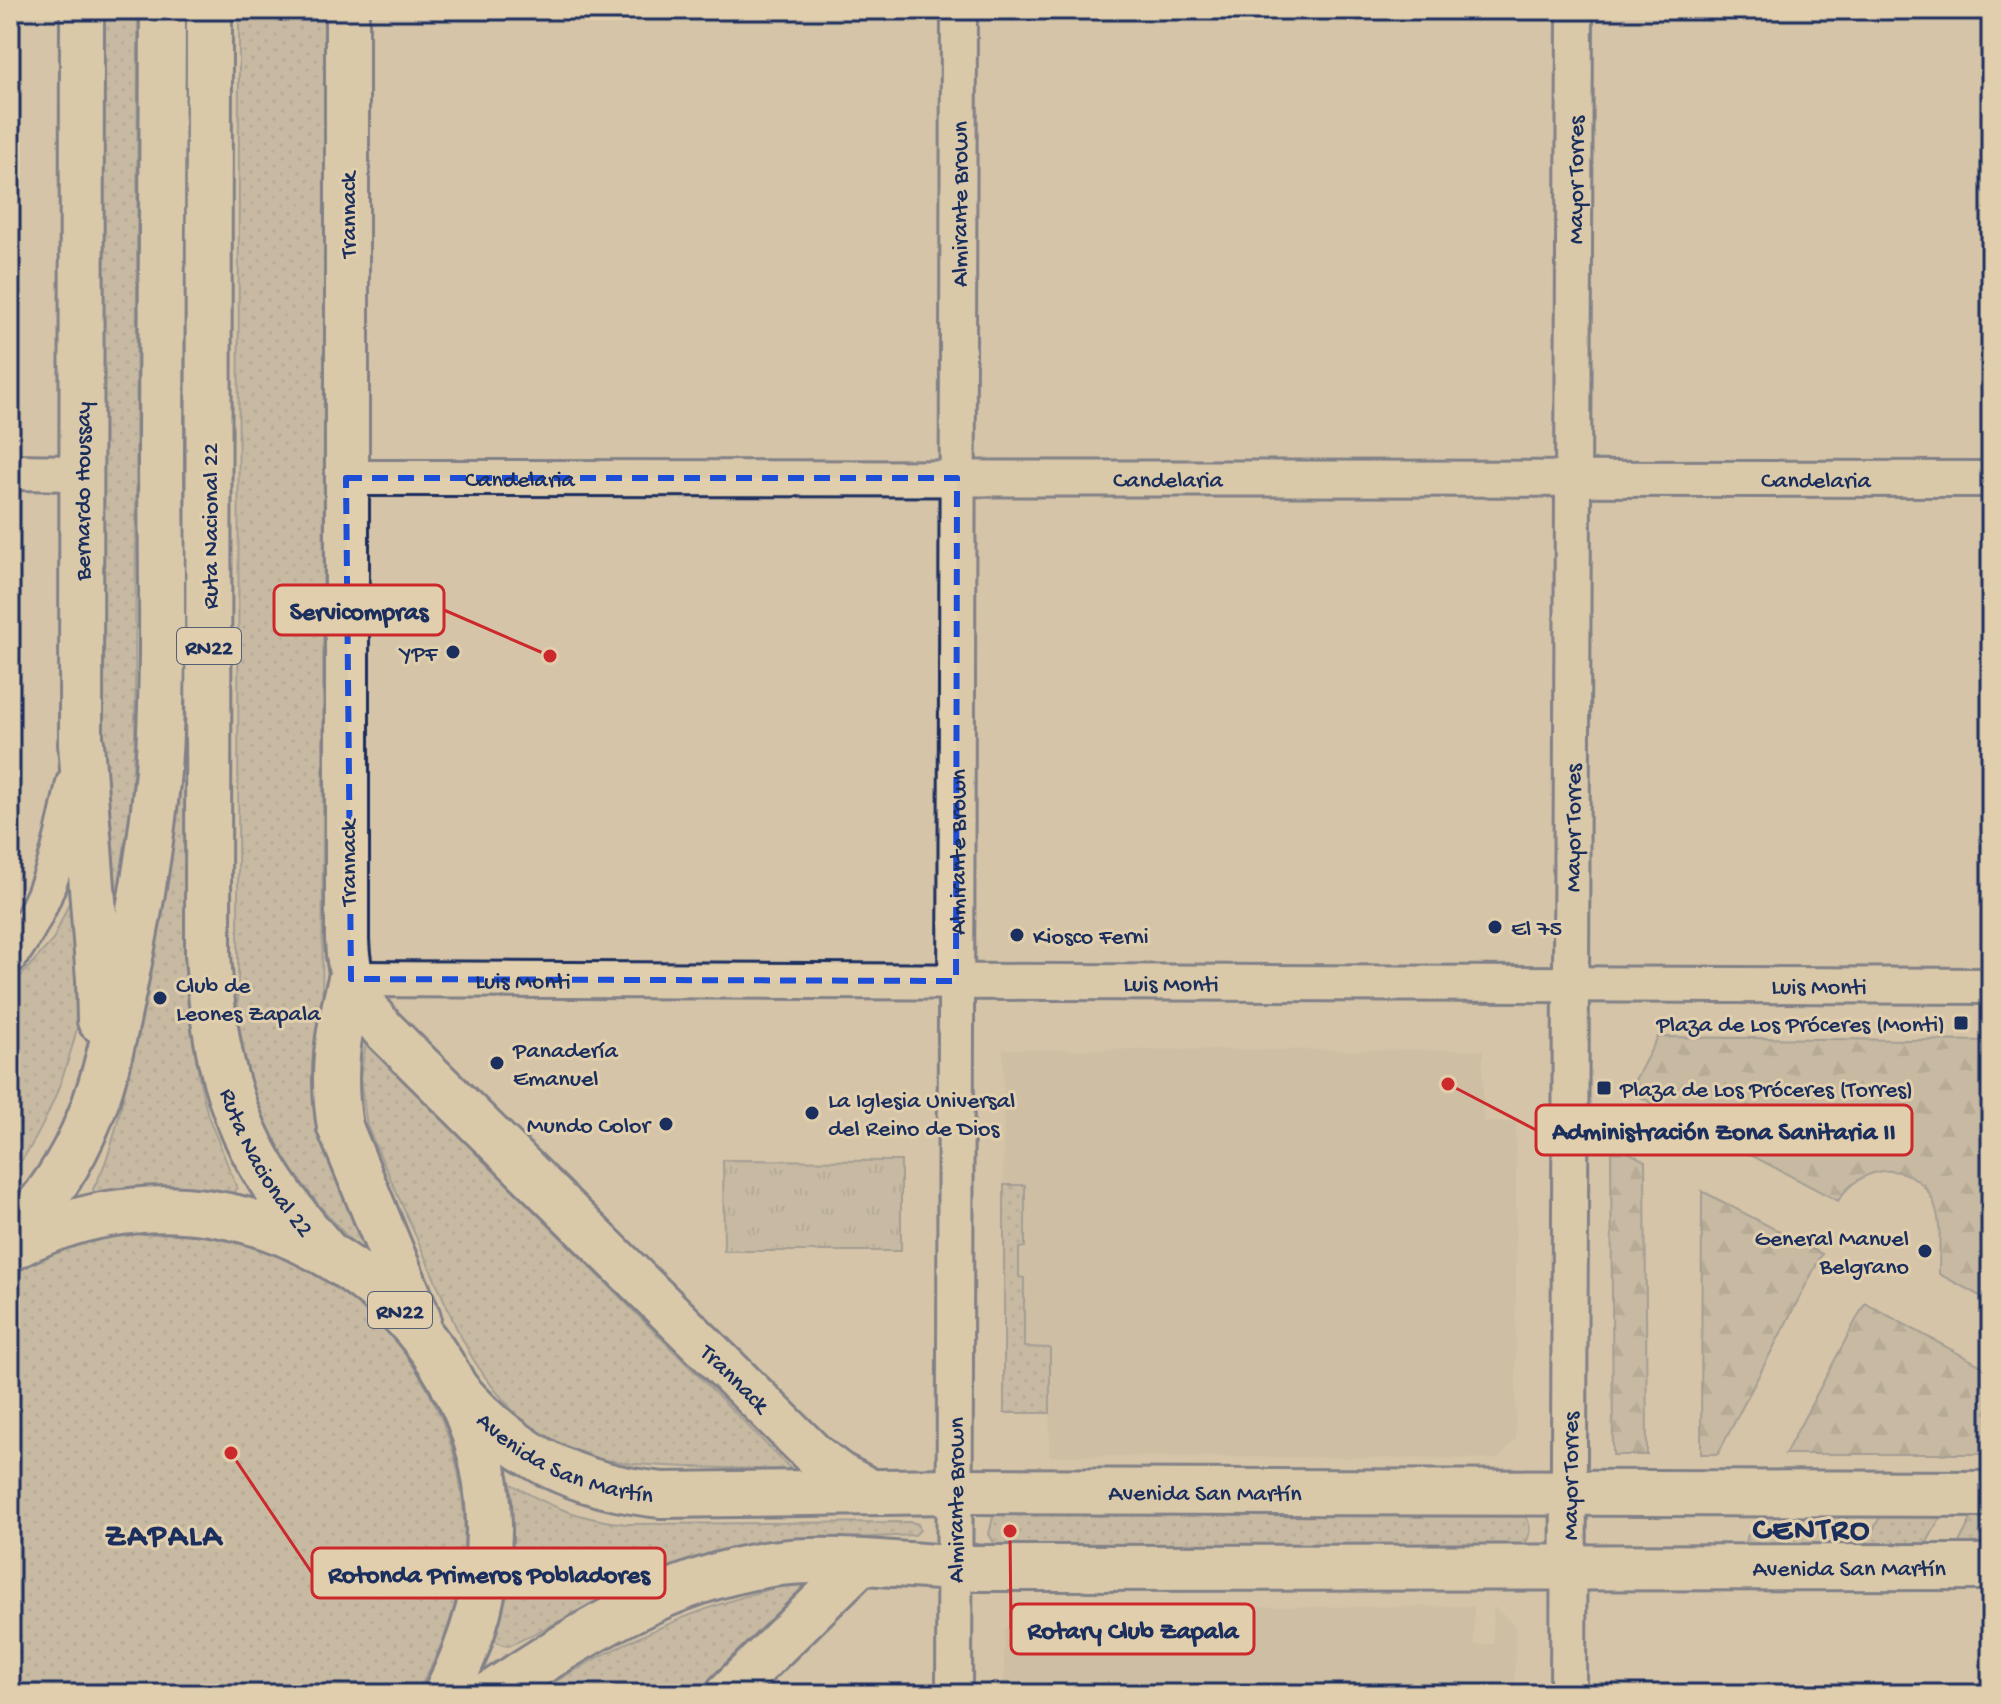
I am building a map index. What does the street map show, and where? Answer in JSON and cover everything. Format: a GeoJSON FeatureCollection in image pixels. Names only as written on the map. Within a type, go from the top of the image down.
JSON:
{"type":"FeatureCollection","features":[{"type":"Feature","properties":{"kind":"main road","name":"Ruta Nacional 22"},"geometry":{"type":"LineString","coordinates":[[10,1238],[54,1189],[78,1148],[95,1106],[111,1050],[143,893],[158,770],[160,707],[163,10]]}},
{"type":"Feature","properties":{"kind":"main road","name":"Ruta Nacional 22"},"geometry":{"type":"LineString","coordinates":[[209,10],[208,953],[211,1005],[218,1053],[230,1098],[246,1139],[295,1217],[326,1252]]}},
{"type":"Feature","properties":{"kind":"main road"},"geometry":{"type":"LineString","coordinates":[[81,743],[99,979],[95,1106]]}},
{"type":"Feature","properties":{"kind":"main road"},"geometry":{"type":"LineString","coordinates":[[351,979],[335,1063],[335,1096],[340,1127],[430,1346]]}},
{"type":"Feature","properties":{"kind":"main road","name":"RN22"},"geometry":{"type":"LineString","coordinates":[[10,1249],[66,1224],[108,1214],[151,1209],[195,1210],[238,1217],[283,1231],[326,1252],[365,1278],[400,1310],[430,1346],[454,1387],[472,1431],[484,1477],[489,1524],[487,1571],[478,1618],[462,1663],[446,1694]]}},
{"type":"Feature","properties":{"kind":"main road","name":"Avenida San Martín"},"geometry":{"type":"LineString","coordinates":[[454,1387],[496,1431],[524,1453],[591,1483],[662,1495],[954,1491],[1991,1494]]}},
{"type":"Feature","properties":{"kind":"main road","name":"Avenida San Martín"},"geometry":{"type":"LineString","coordinates":[[491,1694],[587,1634],[644,1605],[735,1571],[772,1564],[809,1561],[954,1568],[1991,1567]]}},
{"type":"Feature","properties":{"kind":"street","name":"Bernardo Houssay"},"geometry":{"type":"LineString","coordinates":[[10,956],[40,908],[52,877],[62,845],[81,743],[82,10]]}},
{"type":"Feature","properties":{"kind":"street","name":"Trannack"},"geometry":{"type":"LineString","coordinates":[[347,10],[347,940],[351,979],[358,996],[382,1028],[802,1444],[839,1474],[873,1492]]}},
{"type":"Feature","properties":{"kind":"street","name":"Almirante Brown"},"geometry":{"type":"LineString","coordinates":[[954,1694],[959,10]]}},
{"type":"Feature","properties":{"kind":"street","name":"Mayor Torres"},"geometry":{"type":"LineString","coordinates":[[1568,1694],[1575,10]]}},
{"type":"Feature","properties":{"kind":"street"},"geometry":{"type":"LineString","coordinates":[[10,472],[81,473]]}},
{"type":"Feature","properties":{"kind":"street","name":"Candelaria"},"geometry":{"type":"LineString","coordinates":[[346,478],[1991,479]]}},
{"type":"Feature","properties":{"kind":"street","name":"Luis Monti"},"geometry":{"type":"LineString","coordinates":[[351,979],[1991,986]]}},
{"type":"Feature","properties":{"kind":"street"},"geometry":{"type":"LineString","coordinates":[[727,1694],[860,1564]]}},
{"type":"Feature","properties":{"kind":"highlighted area"},"geometry":{"type":"Polygon","coordinates":[[[346,478],[957,478],[956,981],[351,979],[346,478]]]}},
{"type":"Feature","properties":{"kind":"shaded area"},"geometry":{"type":"Polygon","coordinates":[[[1003,1049],[1483,1050],[1483,1122],[1516,1122],[1516,1440],[1498,1459],[1049,1456],[1050,1413],[1004,1413],[1003,1049]]]}},
{"type":"Feature","properties":{"kind":"shaded area"},"geometry":{"type":"Polygon","coordinates":[[[1474,1606],[1474,1644],[1493,1644],[1493,1606],[1515,1625],[1515,1694],[1004,1694],[1004,1630],[1028,1608],[1474,1606]]]}},
{"type":"Feature","properties":{"kind":"green space"},"geometry":{"type":"Polygon","coordinates":[[[99,10],[138,10],[135,739],[128,845],[110,982],[96,767],[99,10]]]}},
{"type":"Feature","properties":{"kind":"green space"},"geometry":{"type":"Polygon","coordinates":[[[239,10],[325,10],[322,1113],[382,1272],[328,1215],[285,1158],[255,1094],[238,1016],[239,10]]]}},
{"type":"Feature","properties":{"kind":"green space"},"geometry":{"type":"Polygon","coordinates":[[[183,706],[191,1011],[200,1083],[208,1116],[237,1188],[232,1194],[192,1190],[94,1195],[93,1189],[107,1159],[116,1126],[139,1017],[183,706]]]}},
{"type":"Feature","properties":{"kind":"green space"},"geometry":{"type":"Polygon","coordinates":[[[80,865],[85,968],[76,1030],[49,1110],[10,1175],[10,988],[53,940],[69,903],[80,865]]]}},
{"type":"Feature","properties":{"kind":"green space"},"geometry":{"type":"Polygon","coordinates":[[[1658,1037],[1991,1041],[1991,1302],[1939,1274],[1939,1222],[1927,1190],[1916,1179],[1903,1173],[1875,1173],[1848,1188],[1838,1201],[1629,1091],[1658,1037]]]}},
{"type":"Feature","properties":{"kind":"green space"},"geometry":{"type":"Polygon","coordinates":[[[366,1042],[792,1470],[612,1461],[574,1452],[556,1444],[519,1417],[487,1380],[456,1327],[367,1126],[360,1078],[366,1042]]]}},
{"type":"Feature","properties":{"kind":"green space"},"geometry":{"type":"Polygon","coordinates":[[[1611,1143],[1645,1161],[1647,1455],[1613,1455],[1611,1143]]]}},
{"type":"Feature","properties":{"kind":"green space"},"geometry":{"type":"Polygon","coordinates":[[[723,1160],[901,1161],[901,1251],[724,1251],[723,1160]]]}},
{"type":"Feature","properties":{"kind":"green space"},"geometry":{"type":"Polygon","coordinates":[[[1004,1185],[1025,1185],[1025,1247],[1019,1248],[1019,1277],[1024,1278],[1024,1347],[1050,1348],[1050,1413],[1004,1413],[1004,1185]]]}},
{"type":"Feature","properties":{"kind":"green space"},"geometry":{"type":"Polygon","coordinates":[[[1702,1191],[1822,1254],[1718,1454],[1701,1454],[1702,1191]]]}},
{"type":"Feature","properties":{"kind":"green space"},"geometry":{"type":"Polygon","coordinates":[[[158,1229],[248,1242],[277,1252],[318,1273],[356,1300],[388,1333],[416,1370],[438,1410],[453,1453],[462,1498],[464,1545],[455,1604],[435,1659],[416,1694],[10,1694],[10,1273],[64,1248],[158,1229]]]}},
{"type":"Feature","properties":{"kind":"green space"},"geometry":{"type":"Polygon","coordinates":[[[1865,1303],[1991,1371],[1991,1454],[1785,1454],[1865,1303]]]}},
{"type":"Feature","properties":{"kind":"green space"},"geometry":{"type":"Polygon","coordinates":[[[504,1482],[565,1510],[627,1524],[912,1522],[918,1524],[920,1530],[915,1535],[794,1541],[652,1576],[509,1646],[498,1643],[493,1634],[504,1482]]]}},
{"type":"Feature","properties":{"kind":"green space"},"geometry":{"type":"Polygon","coordinates":[[[1765,1504],[1854,1504],[1827,1556],[1737,1556],[1765,1504]]]}},
{"type":"Feature","properties":{"kind":"green space"},"geometry":{"type":"Polygon","coordinates":[[[1887,1504],[1947,1504],[1920,1556],[1859,1556],[1887,1504]]]}},
{"type":"Feature","properties":{"kind":"green space"},"geometry":{"type":"Polygon","coordinates":[[[1979,1504],[1991,1504],[1991,1556],[1952,1556],[1979,1504]]]}},
{"type":"Feature","properties":{"kind":"green space"},"geometry":{"type":"Polygon","coordinates":[[[1520,1509],[1530,1527],[1524,1546],[998,1550],[989,1534],[993,1517],[999,1511],[1520,1509]]]}},
{"type":"Feature","properties":{"kind":"green space"},"geometry":{"type":"Polygon","coordinates":[[[810,1580],[695,1694],[535,1694],[600,1656],[667,1624],[737,1598],[810,1580]]]}},
{"type":"Feature","properties":{"kind":"place","name":"YPF"},"geometry":{"type":"Point","coordinates":[453,652]}},
{"type":"Feature","properties":{"kind":"place","name":"Servicompras"},"geometry":{"type":"Point","coordinates":[550,656]}},
{"type":"Feature","properties":{"kind":"place","name":"El 75"},"geometry":{"type":"Point","coordinates":[1495,927]}},
{"type":"Feature","properties":{"kind":"place","name":"Kiosco Ferni"},"geometry":{"type":"Point","coordinates":[1017,935]}},
{"type":"Feature","properties":{"kind":"place","name":"Club de Leones Zapala"},"geometry":{"type":"Point","coordinates":[160,998]}},
{"type":"Feature","properties":{"kind":"place","name":"Plaza de Los Próceres (Monti)"},"geometry":{"type":"Point","coordinates":[1961,1023]}},
{"type":"Feature","properties":{"kind":"place","name":"Panadería Emanuel"},"geometry":{"type":"Point","coordinates":[497,1063]}},
{"type":"Feature","properties":{"kind":"place","name":"Administración Zona Sanitaria II"},"geometry":{"type":"Point","coordinates":[1448,1084]}},
{"type":"Feature","properties":{"kind":"place","name":"Plaza de Los Próceres (Torres)"},"geometry":{"type":"Point","coordinates":[1604,1088]}},
{"type":"Feature","properties":{"kind":"place","name":"La Iglesia Universal del Reino de Dios"},"geometry":{"type":"Point","coordinates":[812,1113]}},
{"type":"Feature","properties":{"kind":"place","name":"Mundo Color"},"geometry":{"type":"Point","coordinates":[666,1124]}},
{"type":"Feature","properties":{"kind":"place","name":"General Manuel Belgrano"},"geometry":{"type":"Point","coordinates":[1925,1251]}},
{"type":"Feature","properties":{"kind":"place","name":"Rotonda Primeros Pobladores"},"geometry":{"type":"Point","coordinates":[231,1453]}},
{"type":"Feature","properties":{"kind":"place","name":"Rotary Club Zapala"},"geometry":{"type":"Point","coordinates":[1010,1531]}},
{"type":"Feature","properties":{"kind":"district","name":"CENTRO"},"geometry":{"type":"Point","coordinates":[1812,1527]}},
{"type":"Feature","properties":{"kind":"district","name":"ZAPALA"},"geometry":{"type":"Point","coordinates":[164,1533]}}]}
